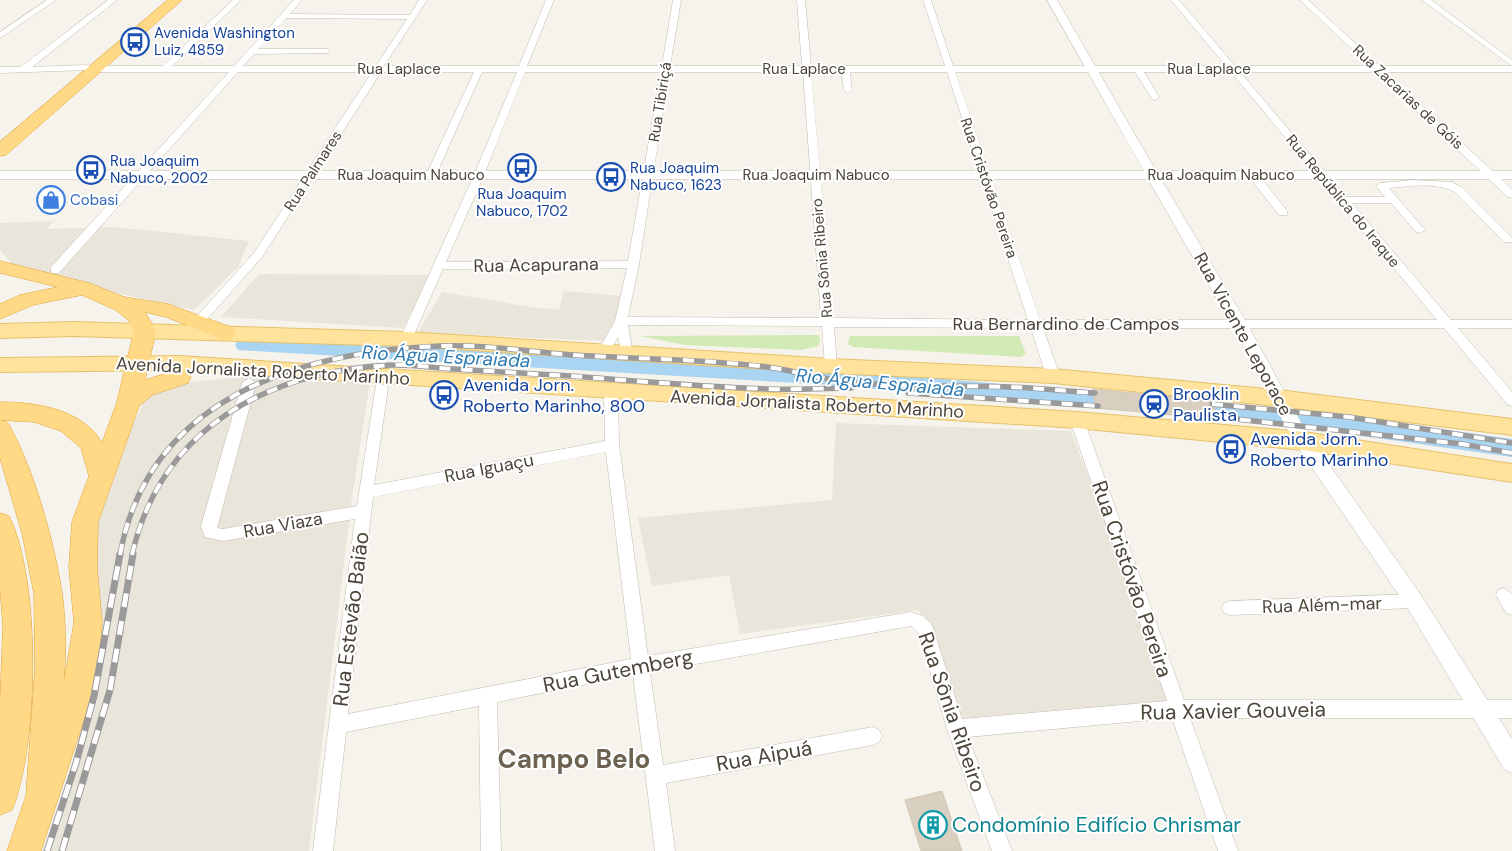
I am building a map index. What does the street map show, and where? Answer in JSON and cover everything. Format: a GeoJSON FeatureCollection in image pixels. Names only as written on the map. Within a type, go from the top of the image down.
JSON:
{"type":"FeatureCollection","features":[{"type":"Feature","properties":{"kind":"highway"},"geometry":{"type":"LineString","coordinates":[[91,69],[166,0]]}},
{"type":"Feature","properties":{"kind":"highway"},"geometry":{"type":"LineString","coordinates":[[0,151],[24,126],[176,0]]}},
{"type":"Feature","properties":{"kind":"highway"},"geometry":{"type":"LineString","coordinates":[[0,134],[24,126]]}},
{"type":"Feature","properties":{"kind":"highway"},"geometry":{"type":"LineString","coordinates":[[0,141],[24,126]]}},
{"type":"Feature","properties":{"kind":"highway"},"geometry":{"type":"LineString","coordinates":[[0,167],[16,147],[24,126]]}},
{"type":"Feature","properties":{"kind":"highway"},"geometry":{"type":"LineString","coordinates":[[0,267],[86,288],[120,304],[141,322],[145,331],[147,363],[129,402],[101,474],[85,522],[83,567],[88,623],[82,666],[75,701],[24,851]]}},
{"type":"Feature","properties":{"kind":"highway"},"geometry":{"type":"LineString","coordinates":[[0,312],[27,300],[86,288]]}},
{"type":"Feature","properties":{"kind":"highway"},"geometry":{"type":"LineString","coordinates":[[120,304],[136,303],[156,308],[194,327],[225,333]]}},
{"type":"Feature","properties":{"kind":"highway"},"geometry":{"type":"LineString","coordinates":[[129,402],[144,389],[180,377]]}},
{"type":"Feature","properties":{"kind":"highway"},"geometry":{"type":"LineString","coordinates":[[0,412],[23,411],[47,416],[73,428],[85,436],[94,450],[101,474]]}},
{"type":"Feature","properties":{"kind":"highway"},"geometry":{"type":"LineString","coordinates":[[0,429],[16,467],[48,594],[50,668],[43,796]]}},
{"type":"Feature","properties":{"kind":"highway"},"geometry":{"type":"LineString","coordinates":[[0,524],[12,570],[19,631],[16,690],[4,752],[0,798]]}},
{"type":"Feature","properties":{"kind":"main road","name":"Avenida Jornalista Roberto Marinho"},"geometry":{"type":"LineString","coordinates":[[0,331],[145,331],[194,327]]}},
{"type":"Feature","properties":{"kind":"main road","name":"Avenida Jornalista Roberto Marinho"},"geometry":{"type":"LineString","coordinates":[[225,333],[406,339],[830,366],[1053,376],[1512,427]]}},
{"type":"Feature","properties":{"kind":"main road","name":"Avenida Jornalista Roberto Marinho"},"geometry":{"type":"LineString","coordinates":[[0,365],[147,363],[1077,420],[1301,438],[1512,474]]}},
{"type":"Feature","properties":{"kind":"main road"},"geometry":{"type":"LineString","coordinates":[[147,363],[155,371],[180,377],[249,383],[503,392],[528,385]]}},
{"type":"Feature","properties":{"kind":"street"},"geometry":{"type":"LineString","coordinates":[[0,36],[52,0]]}},
{"type":"Feature","properties":{"kind":"street"},"geometry":{"type":"LineString","coordinates":[[22,70],[113,0]]}},
{"type":"Feature","properties":{"kind":"street"},"geometry":{"type":"LineString","coordinates":[[165,69],[237,0]]}},
{"type":"Feature","properties":{"kind":"street"},"geometry":{"type":"LineString","coordinates":[[55,270],[298,0]]}},
{"type":"Feature","properties":{"kind":"street","name":"Rua Palmares"},"geometry":{"type":"LineString","coordinates":[[194,327],[258,255],[311,175],[377,69],[424,0]]}},
{"type":"Feature","properties":{"kind":"street"},"geometry":{"type":"LineString","coordinates":[[406,339],[479,175],[520,69],[550,0]]}},
{"type":"Feature","properties":{"kind":"street","name":"Rua Tibiriçá"},"geometry":{"type":"LineString","coordinates":[[603,352],[621,321],[633,264],[677,0]]}},
{"type":"Feature","properties":{"kind":"street","name":"Rua Sônia Ribeiro"},"geometry":{"type":"LineString","coordinates":[[801,0],[830,366]]}},
{"type":"Feature","properties":{"kind":"street","name":"Rua Cristóvão Pereira"},"geometry":{"type":"LineString","coordinates":[[927,0],[984,175],[1053,376]]}},
{"type":"Feature","properties":{"kind":"street","name":"Rua Vicente Leporace"},"geometry":{"type":"LineString","coordinates":[[1052,0],[1090,69],[1240,324],[1301,438],[1414,601],[1512,761]]}},
{"type":"Feature","properties":{"kind":"street","name":"Rua República do Iraque"},"geometry":{"type":"LineString","coordinates":[[1175,0],[1512,401]]}},
{"type":"Feature","properties":{"kind":"street","name":"Rua Zacarias de Góis"},"geometry":{"type":"LineString","coordinates":[[1304,0],[1512,194]]}},
{"type":"Feature","properties":{"kind":"street"},"geometry":{"type":"LineString","coordinates":[[1426,0],[1512,64]]}},
{"type":"Feature","properties":{"kind":"street"},"geometry":{"type":"LineString","coordinates":[[283,16],[412,17]]}},
{"type":"Feature","properties":{"kind":"street"},"geometry":{"type":"LineString","coordinates":[[250,52],[326,51]]}},
{"type":"Feature","properties":{"kind":"street"},"geometry":{"type":"LineString","coordinates":[[431,175],[479,69]]}},
{"type":"Feature","properties":{"kind":"street"},"geometry":{"type":"LineString","coordinates":[[845,69],[848,90]]}},
{"type":"Feature","properties":{"kind":"street"},"geometry":{"type":"LineString","coordinates":[[1138,69],[1155,97]]}},
{"type":"Feature","properties":{"kind":"street","name":"Rua Laplace"},"geometry":{"type":"LineString","coordinates":[[0,70],[1512,70]]}},
{"type":"Feature","properties":{"kind":"street","name":"Rua Joaquim Nabuco"},"geometry":{"type":"LineString","coordinates":[[0,175],[1512,175]]}},
{"type":"Feature","properties":{"kind":"street"},"geometry":{"type":"LineString","coordinates":[[1254,176],[1283,213]]}},
{"type":"Feature","properties":{"kind":"street"},"geometry":{"type":"LineString","coordinates":[[1420,230],[1382,188],[1383,184],[1448,184],[1459,190],[1508,240]]}},
{"type":"Feature","properties":{"kind":"street"},"geometry":{"type":"LineString","coordinates":[[1342,200],[1393,200]]}},
{"type":"Feature","properties":{"kind":"street","name":"Rua Acapurana"},"geometry":{"type":"LineString","coordinates":[[440,266],[633,264]]}},
{"type":"Feature","properties":{"kind":"street","name":"Rua Tibiriçá"},"geometry":{"type":"LineString","coordinates":[[621,321],[627,354]]}},
{"type":"Feature","properties":{"kind":"street","name":"Rua Bernardino de Campos"},"geometry":{"type":"LineString","coordinates":[[621,321],[1036,324],[1512,324]]}},
{"type":"Feature","properties":{"kind":"street","name":"Rua Viaza"},"geometry":{"type":"LineString","coordinates":[[249,383],[209,526],[210,533],[223,535],[364,511]]}},
{"type":"Feature","properties":{"kind":"street","name":"Rua Estevão Baião"},"geometry":{"type":"LineString","coordinates":[[323,851],[366,492],[381,388]]}},
{"type":"Feature","properties":{"kind":"street"},"geometry":{"type":"LineString","coordinates":[[611,392],[612,445],[639,666],[665,851]]}},
{"type":"Feature","properties":{"kind":"street","name":"Rua Cristóvão Pereira"},"geometry":{"type":"LineString","coordinates":[[1077,420],[1228,851]]}},
{"type":"Feature","properties":{"kind":"street","name":"Rua Iguaçu"},"geometry":{"type":"LineString","coordinates":[[366,492],[612,445]]}},
{"type":"Feature","properties":{"kind":"street","name":"Rua Além-mar"},"geometry":{"type":"LineString","coordinates":[[1230,608],[1414,601]]}},
{"type":"Feature","properties":{"kind":"street","name":"Rua Sônia Ribeiro"},"geometry":{"type":"LineString","coordinates":[[899,620],[917,621],[926,630],[956,729],[1002,851]]}},
{"type":"Feature","properties":{"kind":"street","name":"Rua Gutemberg"},"geometry":{"type":"LineString","coordinates":[[338,725],[639,666],[899,620]]}},
{"type":"Feature","properties":{"kind":"street"},"geometry":{"type":"LineString","coordinates":[[488,697],[491,851]]}},
{"type":"Feature","properties":{"kind":"street","name":"Rua Xavier Gouveia"},"geometry":{"type":"LineString","coordinates":[[956,729],[1178,709],[1512,709]]}},
{"type":"Feature","properties":{"kind":"street","name":"Rua Aipuá"},"geometry":{"type":"LineString","coordinates":[[655,776],[873,736]]}},
{"type":"Feature","properties":{"kind":"shaded area"},"geometry":{"type":"Polygon","coordinates":[[[53,221],[47,229],[113,227],[249,241],[238,267],[194,310],[63,281],[13,265],[0,249],[0,223],[53,221]]]}},
{"type":"Feature","properties":{"kind":"shaded area"},"geometry":{"type":"Polygon","coordinates":[[[259,274],[431,275],[403,328],[221,317],[259,274]]]}},
{"type":"Feature","properties":{"kind":"shaded area"},"geometry":{"type":"Polygon","coordinates":[[[564,291],[622,296],[609,341],[418,333],[442,292],[536,308],[559,309],[564,291]]]}},
{"type":"Feature","properties":{"kind":"shaded area"},"geometry":{"type":"Polygon","coordinates":[[[373,363],[352,497],[309,851],[45,851],[96,706],[99,690],[92,517],[146,396],[173,384],[373,363]]]}},
{"type":"Feature","properties":{"kind":"shaded area"},"geometry":{"type":"Polygon","coordinates":[[[836,423],[1071,431],[1177,708],[955,727],[919,610],[740,634],[729,575],[652,586],[638,518],[832,500],[836,423]]]}},
{"type":"Feature","properties":{"kind":"green space"},"geometry":{"type":"Polygon","coordinates":[[[819,335],[820,341],[818,346],[801,350],[685,345],[640,336],[819,335]]]}},
{"type":"Feature","properties":{"kind":"green space"},"geometry":{"type":"Polygon","coordinates":[[[850,336],[1019,336],[1026,354],[1021,357],[853,347],[848,344],[850,336]]]}},
{"type":"Feature","properties":{"kind":"building","name":"Brooklin Paulista"},"geometry":{"type":"Polygon","coordinates":[[[1092,389],[1212,401],[1218,419],[1096,408],[1092,389]]]}},
{"type":"Feature","properties":{"kind":"building","name":"Condomínio Edifício Chrismar"},"geometry":{"type":"Polygon","coordinates":[[[942,791],[962,851],[921,851],[905,800],[942,791]]]}},
{"type":"Feature","properties":{"kind":"waterway","name":"Rio Água Espraiada"},"geometry":{"type":"LineString","coordinates":[[246,345],[830,377],[1127,403]]}},
{"type":"Feature","properties":{"kind":"waterway","name":"Rio Água Espraiada"},"geometry":{"type":"LineString","coordinates":[[1183,408],[1319,421],[1512,448]]}},
{"type":"Feature","properties":{"kind":"railway"},"geometry":{"type":"LineString","coordinates":[[120,555],[136,501],[162,457],[196,421],[238,394],[284,373],[334,359],[386,350],[439,346],[472,346],[573,355],[743,364],[776,368],[833,380],[863,383],[1009,387],[1095,393]]}},
{"type":"Feature","properties":{"kind":"railway"},"geometry":{"type":"LineString","coordinates":[[132,555],[146,510],[168,472],[195,440],[227,414],[263,394],[304,379],[347,370],[400,365],[720,387],[780,389],[851,388]]}},
{"type":"Feature","properties":{"kind":"railway"},"geometry":{"type":"LineString","coordinates":[[908,393],[1098,406]]}},
{"type":"Feature","properties":{"kind":"railway"},"geometry":{"type":"LineString","coordinates":[[1212,404],[1349,417],[1512,443]]}},
{"type":"Feature","properties":{"kind":"railway"},"geometry":{"type":"LineString","coordinates":[[1218,417],[1462,444],[1512,453]]}},
{"type":"Feature","properties":{"kind":"railway"},"geometry":{"type":"LineString","coordinates":[[47,851],[76,763],[94,696],[120,554]]}},
{"type":"Feature","properties":{"kind":"railway"},"geometry":{"type":"LineString","coordinates":[[62,851],[110,690],[133,554]]}},
{"type":"Feature","properties":{"kind":"place","name":"Avenida Washington Luiz, 4859"},"geometry":{"type":"Point","coordinates":[135,42]}},
{"type":"Feature","properties":{"kind":"place","name":"Rua Joaquim Nabuco, 1702"},"geometry":{"type":"Point","coordinates":[522,168]}},
{"type":"Feature","properties":{"kind":"place","name":"Rua Joaquim Nabuco, 2002"},"geometry":{"type":"Point","coordinates":[91,170]}},
{"type":"Feature","properties":{"kind":"place","name":"Rua Joaquim Nabuco, 1623"},"geometry":{"type":"Point","coordinates":[611,177]}},
{"type":"Feature","properties":{"kind":"place","name":"Cobasi"},"geometry":{"type":"Point","coordinates":[51,200]}},
{"type":"Feature","properties":{"kind":"place","name":"Avenida Jorn. Roberto Marinho, 800"},"geometry":{"type":"Point","coordinates":[444,395]}},
{"type":"Feature","properties":{"kind":"place","name":"Brooklin Paulista"},"geometry":{"type":"Point","coordinates":[1154,404]}},
{"type":"Feature","properties":{"kind":"place","name":"Avenida Jorn. Roberto Marinho"},"geometry":{"type":"Point","coordinates":[1231,449]}},
{"type":"Feature","properties":{"kind":"place","name":"Condomínio Edifício Chrismar"},"geometry":{"type":"Point","coordinates":[933,825]}},
{"type":"Feature","properties":{"kind":"district","name":"Campo Belo"},"geometry":{"type":"Point","coordinates":[574,759]}}]}
